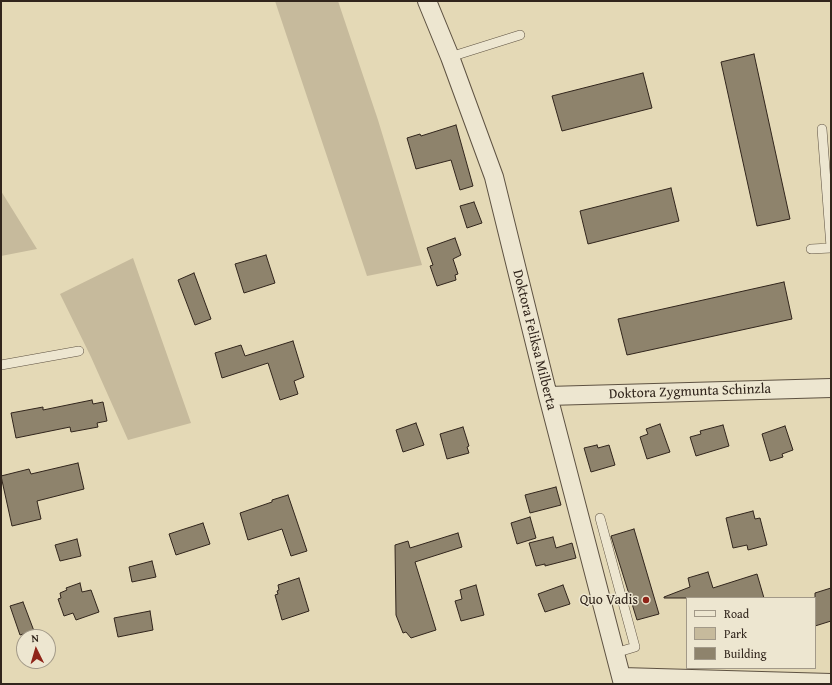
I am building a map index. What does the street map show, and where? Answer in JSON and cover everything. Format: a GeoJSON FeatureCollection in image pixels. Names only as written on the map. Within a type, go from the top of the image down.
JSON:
{"type":"FeatureCollection","features":[{"type":"Feature","properties":{"kind":"street","name":"Doktora Feliksa Milberta"},"geometry":{"type":"LineString","coordinates":[[427,1],[450,57],[494,177],[548,396],[622,681]]}},
{"type":"Feature","properties":{"kind":"street","name":"Doktora Zygmunta Schinzla"},"geometry":{"type":"LineString","coordinates":[[548,396],[831,388]]}},
{"type":"Feature","properties":{"kind":"street"},"geometry":{"type":"LineString","coordinates":[[622,681],[831,683]]}},
{"type":"Feature","properties":{"kind":"lane"},"geometry":{"type":"LineString","coordinates":[[450,57],[520,35]]}},
{"type":"Feature","properties":{"kind":"lane"},"geometry":{"type":"LineString","coordinates":[[811,249],[831,248],[822,129]]}},
{"type":"Feature","properties":{"kind":"lane"},"geometry":{"type":"LineString","coordinates":[[1,365],[78,351]]}},
{"type":"Feature","properties":{"kind":"lane"},"geometry":{"type":"LineString","coordinates":[[600,518],[635,647],[615,652]]}},
{"type":"Feature","properties":{"kind":"green space"},"geometry":{"type":"Polygon","coordinates":[[[275,1],[338,1],[378,120],[422,265],[367,276],[275,1]]]}},
{"type":"Feature","properties":{"kind":"green space"},"geometry":{"type":"Polygon","coordinates":[[[1,191],[37,249],[1,256],[1,191]]]}},
{"type":"Feature","properties":{"kind":"green space"},"geometry":{"type":"Polygon","coordinates":[[[133,258],[191,423],[128,440],[91,357],[60,294],[133,258]]]}},
{"type":"Feature","properties":{"kind":"building"},"geometry":{"type":"Polygon","coordinates":[[[754,54],[790,219],[757,226],[721,62],[754,54]]]}},
{"type":"Feature","properties":{"kind":"building"},"geometry":{"type":"Polygon","coordinates":[[[643,73],[652,108],[562,131],[552,96],[643,73]]]}},
{"type":"Feature","properties":{"kind":"building"},"geometry":{"type":"Polygon","coordinates":[[[456,125],[473,186],[460,190],[451,160],[416,169],[407,138],[420,134],[421,136],[456,125]]]}},
{"type":"Feature","properties":{"kind":"building"},"geometry":{"type":"Polygon","coordinates":[[[671,188],[679,221],[588,244],[580,211],[671,188]]]}},
{"type":"Feature","properties":{"kind":"building"},"geometry":{"type":"Polygon","coordinates":[[[474,202],[482,223],[467,228],[460,206],[474,202]]]}},
{"type":"Feature","properties":{"kind":"building"},"geometry":{"type":"Polygon","coordinates":[[[455,238],[461,255],[453,259],[458,274],[455,275],[456,280],[437,286],[430,266],[433,265],[427,248],[455,238]]]}},
{"type":"Feature","properties":{"kind":"building"},"geometry":{"type":"Polygon","coordinates":[[[266,255],[275,283],[244,293],[235,264],[266,255]]]}},
{"type":"Feature","properties":{"kind":"building"},"geometry":{"type":"Polygon","coordinates":[[[194,273],[211,319],[195,325],[178,280],[194,273]]]}},
{"type":"Feature","properties":{"kind":"building"},"geometry":{"type":"Polygon","coordinates":[[[784,282],[792,319],[627,355],[618,319],[784,282]]]}},
{"type":"Feature","properties":{"kind":"building"},"geometry":{"type":"Polygon","coordinates":[[[293,341],[304,377],[294,381],[298,394],[280,400],[268,363],[222,378],[215,353],[241,345],[245,356],[293,341]]]}},
{"type":"Feature","properties":{"kind":"building"},"geometry":{"type":"Polygon","coordinates":[[[92,400],[93,404],[103,402],[107,421],[97,423],[98,427],[71,432],[70,427],[16,438],[11,413],[43,407],[43,410],[92,400]]]}},
{"type":"Feature","properties":{"kind":"building"},"geometry":{"type":"Polygon","coordinates":[[[416,423],[424,445],[403,452],[396,430],[416,423]]]}},
{"type":"Feature","properties":{"kind":"building"},"geometry":{"type":"Polygon","coordinates":[[[660,424],[670,452],[647,459],[640,437],[648,434],[646,429],[660,424]]]}},
{"type":"Feature","properties":{"kind":"building"},"geometry":{"type":"Polygon","coordinates":[[[723,425],[729,446],[696,456],[690,437],[701,434],[700,431],[723,425]]]}},
{"type":"Feature","properties":{"kind":"building"},"geometry":{"type":"Polygon","coordinates":[[[785,426],[793,450],[782,454],[783,457],[770,461],[762,434],[785,426]]]}},
{"type":"Feature","properties":{"kind":"building"},"geometry":{"type":"Polygon","coordinates":[[[463,427],[469,446],[467,447],[469,453],[447,459],[440,434],[463,427]]]}},
{"type":"Feature","properties":{"kind":"building"},"geometry":{"type":"Polygon","coordinates":[[[597,445],[598,448],[609,445],[615,465],[591,472],[584,448],[597,445]]]}},
{"type":"Feature","properties":{"kind":"building"},"geometry":{"type":"Polygon","coordinates":[[[78,463],[84,489],[37,501],[41,519],[12,526],[1,476],[29,469],[31,474],[78,463]]]}},
{"type":"Feature","properties":{"kind":"building"},"geometry":{"type":"Polygon","coordinates":[[[556,487],[561,505],[530,513],[525,495],[556,487]]]}},
{"type":"Feature","properties":{"kind":"building"},"geometry":{"type":"Polygon","coordinates":[[[288,495],[307,551],[291,556],[282,529],[248,540],[240,513],[288,495]]]}},
{"type":"Feature","properties":{"kind":"building"},"geometry":{"type":"Polygon","coordinates":[[[753,511],[755,519],[760,518],[767,545],[748,550],[747,545],[733,548],[726,518],[753,511]]]}},
{"type":"Feature","properties":{"kind":"building"},"geometry":{"type":"Polygon","coordinates":[[[530,517],[536,538],[517,544],[511,523],[530,517]]]}},
{"type":"Feature","properties":{"kind":"building"},"geometry":{"type":"Polygon","coordinates":[[[203,523],[210,544],[176,555],[169,534],[203,523]]]}},
{"type":"Feature","properties":{"kind":"building"},"geometry":{"type":"Polygon","coordinates":[[[634,529],[659,614],[637,620],[611,536],[634,529]]]}},
{"type":"Feature","properties":{"kind":"building"},"geometry":{"type":"Polygon","coordinates":[[[458,533],[462,547],[415,562],[436,630],[411,638],[406,632],[403,633],[396,615],[395,545],[408,541],[410,548],[458,533]]]}},
{"type":"Feature","properties":{"kind":"building"},"geometry":{"type":"Polygon","coordinates":[[[553,537],[556,548],[572,543],[576,558],[545,566],[545,564],[536,566],[529,543],[553,537]]]}},
{"type":"Feature","properties":{"kind":"building"},"geometry":{"type":"Polygon","coordinates":[[[77,539],[81,556],[60,561],[55,545],[77,539]]]}},
{"type":"Feature","properties":{"kind":"building"},"geometry":{"type":"Polygon","coordinates":[[[152,561],[156,577],[132,582],[129,567],[152,561]]]}},
{"type":"Feature","properties":{"kind":"building"},"geometry":{"type":"Polygon","coordinates":[[[708,572],[713,588],[757,574],[764,597],[664,598],[690,587],[688,578],[708,572]]]}},
{"type":"Feature","properties":{"kind":"building"},"geometry":{"type":"Polygon","coordinates":[[[299,578],[309,611],[282,620],[275,595],[278,594],[278,585],[299,578]]]}},
{"type":"Feature","properties":{"kind":"building"},"geometry":{"type":"Polygon","coordinates":[[[80,583],[82,592],[91,590],[99,612],[76,620],[73,613],[64,616],[58,599],[61,598],[60,593],[67,590],[66,588],[80,583]]]}},
{"type":"Feature","properties":{"kind":"building"},"geometry":{"type":"Polygon","coordinates":[[[476,585],[484,615],[461,621],[455,601],[462,599],[460,590],[476,585]]]}},
{"type":"Feature","properties":{"kind":"building"},"geometry":{"type":"Polygon","coordinates":[[[563,585],[570,604],[545,612],[538,594],[563,585]]]}},
{"type":"Feature","properties":{"kind":"building"},"geometry":{"type":"Polygon","coordinates":[[[831,588],[831,621],[816,626],[816,597],[815,593],[831,588]]]}},
{"type":"Feature","properties":{"kind":"building"},"geometry":{"type":"Polygon","coordinates":[[[23,602],[33,629],[18,629],[10,606],[23,602]]]}},
{"type":"Feature","properties":{"kind":"building"},"geometry":{"type":"Polygon","coordinates":[[[150,611],[153,630],[118,637],[114,618],[150,611]]]}},
{"type":"Feature","properties":{"kind":"place","name":"Quo Vadis"},"geometry":{"type":"Point","coordinates":[646,600]}}]}
